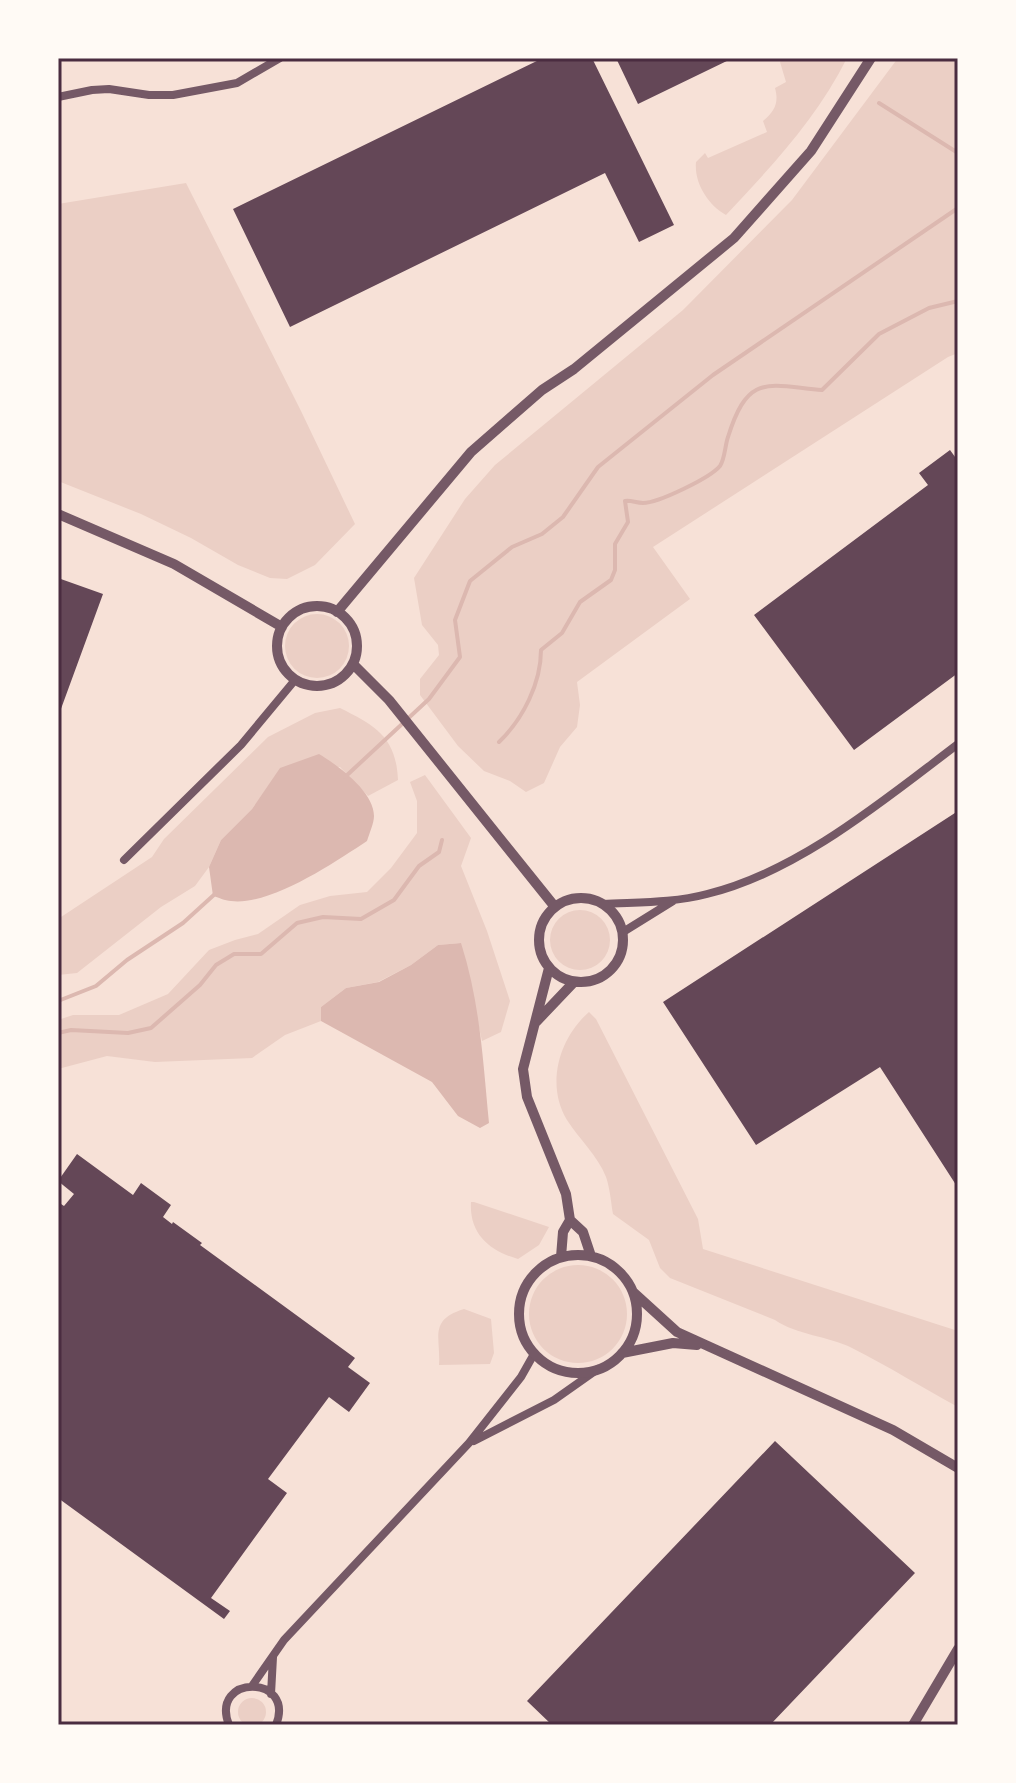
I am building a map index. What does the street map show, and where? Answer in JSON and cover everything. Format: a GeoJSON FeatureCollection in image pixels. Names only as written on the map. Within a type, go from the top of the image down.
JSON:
{"type":"FeatureCollection","features":[{"type":"Feature","properties":{"kind":"street"},"geometry":{"type":"LineString","coordinates":[[58,97],[109,89],[173,95],[237,83],[280,58]]}},
{"type":"Feature","properties":{"kind":"street"},"geometry":{"type":"LineString","coordinates":[[337,612],[471,452],[542,390],[574,369],[734,238],[811,151],[871,58]]}},
{"type":"Feature","properties":{"kind":"street"},"geometry":{"type":"LineString","coordinates":[[58,514],[174,564],[282,627]]}},
{"type":"Feature","properties":{"kind":"street"},"geometry":{"type":"LineString","coordinates":[[321,606],[337,612],[352,626],[357,638],[353,664],[334,683],[307,685],[295,680],[280,661],[278,638],[282,627],[298,611],[309,607],[321,606]]}},
{"type":"Feature","properties":{"kind":"street"},"geometry":{"type":"LineString","coordinates":[[353,664],[389,700],[555,907]]}},
{"type":"Feature","properties":{"kind":"street"},"geometry":{"type":"LineString","coordinates":[[124,860],[241,745],[295,680]]}},
{"type":"Feature","properties":{"kind":"street"},"geometry":{"type":"LineString","coordinates":[[603,904],[619,921],[623,932],[619,961],[599,979],[574,982],[560,977],[549,968],[542,956],[540,929],[546,917],[566,900],[579,898],[603,904],[674,901],[709,894],[762,876],[840,829],[958,744]]}},
{"type":"Feature","properties":{"kind":"street"},"geometry":{"type":"LineString","coordinates":[[623,932],[674,901]]}},
{"type":"Feature","properties":{"kind":"street"},"geometry":{"type":"LineString","coordinates":[[549,968],[523,1069],[527,1097],[566,1194],[570,1220],[583,1232],[591,1256]]}},
{"type":"Feature","properties":{"kind":"street"},"geometry":{"type":"LineString","coordinates":[[534,1024],[574,982]]}},
{"type":"Feature","properties":{"kind":"street"},"geometry":{"type":"LineString","coordinates":[[561,1257],[563,1232],[570,1220]]}},
{"type":"Feature","properties":{"kind":"street"},"geometry":{"type":"LineString","coordinates":[[598,1369],[581,1373],[548,1365],[534,1354],[520,1329],[519,1309],[524,1289],[535,1272],[561,1257],[591,1256],[615,1268],[633,1292],[677,1332],[893,1430],[958,1468]]}},
{"type":"Feature","properties":{"kind":"street"},"geometry":{"type":"LineString","coordinates":[[469,1443],[554,1400],[622,1353],[631,1340],[636,1324],[637,1308],[633,1292]]}},
{"type":"Feature","properties":{"kind":"street"},"geometry":{"type":"LineString","coordinates":[[622,1353],[673,1343],[703,1345]]}},
{"type":"Feature","properties":{"kind":"street"},"geometry":{"type":"LineString","coordinates":[[229,1725],[225,1714],[229,1698],[236,1691],[252,1686],[284,1640],[469,1443],[521,1377],[534,1354]]}},
{"type":"Feature","properties":{"kind":"street"},"geometry":{"type":"LineString","coordinates":[[913,1725],[958,1649]]}},
{"type":"Feature","properties":{"kind":"street"},"geometry":{"type":"LineString","coordinates":[[273,1657],[271,1694],[278,1706],[276,1725]]}},
{"type":"Feature","properties":{"kind":"street"},"geometry":{"type":"LineString","coordinates":[[252,1686],[271,1694]]}},
{"type":"Feature","properties":{"kind":"shaded area"},"geometry":{"type":"Polygon","coordinates":[[[783,58],[847,58],[808,121],[726,215],[704,193],[697,178],[696,162],[705,153],[708,158],[767,132],[763,121],[775,106],[775,88],[786,82],[780,62],[783,58]]]}},
{"type":"Feature","properties":{"kind":"shaded area"},"geometry":{"type":"Polygon","coordinates":[[[898,58],[958,58],[958,353],[653,547],[690,599],[577,682],[580,705],[577,727],[560,747],[544,783],[526,792],[510,781],[484,771],[458,746],[420,695],[420,679],[439,655],[438,645],[422,625],[414,578],[465,499],[495,465],[683,310],[792,200],[898,58]]]}},
{"type":"Feature","properties":{"kind":"shaded area"},"geometry":{"type":"Polygon","coordinates":[[[186,183],[355,524],[315,565],[287,579],[270,578],[238,565],[141,514],[58,481],[58,204],[186,183]]]}},
{"type":"Feature","properties":{"kind":"shaded area"},"geometry":{"type":"Polygon","coordinates":[[[311,614],[323,614],[340,623],[347,634],[347,658],[340,669],[323,678],[311,678],[299,673],[290,664],[285,652],[285,640],[290,628],[299,619],[311,614]]]}},
{"type":"Feature","properties":{"kind":"shaded area"},"geometry":{"type":"Polygon","coordinates":[[[340,708],[374,727],[382,735],[393,753],[398,780],[368,796],[340,767],[281,768],[252,809],[221,840],[209,867],[195,886],[161,907],[77,973],[58,975],[58,919],[152,857],[164,839],[268,737],[315,713],[340,708]]]}},
{"type":"Feature","properties":{"kind":"shaded area"},"geometry":{"type":"Polygon","coordinates":[[[319,754],[353,780],[368,797],[374,816],[367,841],[302,881],[265,897],[231,901],[213,896],[209,867],[221,840],[252,809],[280,768],[319,754]]]}},
{"type":"Feature","properties":{"kind":"shaded area"},"geometry":{"type":"Polygon","coordinates":[[[425,775],[471,838],[461,866],[510,1001],[501,1032],[482,1041],[460,943],[438,945],[411,965],[378,982],[346,988],[321,1007],[321,1021],[285,1035],[252,1058],[155,1062],[107,1056],[58,1069],[58,1020],[73,1015],[119,1015],[168,994],[209,950],[258,934],[300,905],[330,896],[367,892],[391,868],[417,833],[417,801],[410,782],[425,775]]]}},
{"type":"Feature","properties":{"kind":"shaded area"},"geometry":{"type":"Polygon","coordinates":[[[580,910],[601,919],[610,940],[601,961],[580,970],[559,961],[550,940],[559,919],[580,910]]]}},
{"type":"Feature","properties":{"kind":"shaded area"},"geometry":{"type":"Polygon","coordinates":[[[461,943],[473,987],[483,1054],[489,1123],[480,1128],[458,1116],[432,1082],[321,1021],[321,1007],[346,988],[379,982],[411,965],[438,945],[461,943]]]}},
{"type":"Feature","properties":{"kind":"shaded area"},"geometry":{"type":"Polygon","coordinates":[[[589,1012],[596,1019],[698,1219],[703,1249],[958,1331],[958,1407],[852,1348],[793,1329],[670,1278],[660,1268],[649,1240],[613,1214],[603,1169],[560,1106],[557,1077],[563,1048],[570,1034],[589,1012]]]}},
{"type":"Feature","properties":{"kind":"shaded area"},"geometry":{"type":"Polygon","coordinates":[[[471,1202],[549,1227],[539,1245],[518,1259],[483,1240],[474,1223],[471,1202]]]}},
{"type":"Feature","properties":{"kind":"shaded area"},"geometry":{"type":"Polygon","coordinates":[[[578,1265],[597,1269],[613,1279],[623,1295],[627,1314],[623,1333],[613,1349],[597,1359],[578,1363],[559,1359],[543,1349],[533,1333],[529,1314],[533,1295],[543,1279],[559,1269],[578,1265]]]}},
{"type":"Feature","properties":{"kind":"shaded area"},"geometry":{"type":"Polygon","coordinates":[[[464,1309],[491,1319],[494,1353],[490,1364],[439,1365],[441,1324],[453,1313],[464,1309]]]}},
{"type":"Feature","properties":{"kind":"shaded area"},"geometry":{"type":"Polygon","coordinates":[[[252,1698],[262,1702],[266,1712],[262,1722],[252,1726],[242,1722],[238,1712],[242,1702],[252,1698]]]}},
{"type":"Feature","properties":{"kind":"building"},"geometry":{"type":"Polygon","coordinates":[[[543,58],[592,58],[674,225],[639,242],[605,173],[290,327],[233,209],[543,58]]]}},
{"type":"Feature","properties":{"kind":"building"},"geometry":{"type":"Polygon","coordinates":[[[616,58],[733,58],[638,104],[616,58]]]}},
{"type":"Feature","properties":{"kind":"building"},"geometry":{"type":"Polygon","coordinates":[[[950,450],[958,461],[958,673],[854,750],[754,615],[928,485],[919,473],[950,450]]]}},
{"type":"Feature","properties":{"kind":"building"},"geometry":{"type":"Polygon","coordinates":[[[58,578],[103,594],[58,717],[58,578]]]}},
{"type":"Feature","properties":{"kind":"building"},"geometry":{"type":"Polygon","coordinates":[[[958,811],[958,1188],[880,1067],[756,1145],[663,1002],[958,811]]]}},
{"type":"Feature","properties":{"kind":"building"},"geometry":{"type":"Polygon","coordinates":[[[77,1154],[133,1195],[141,1183],[171,1205],[163,1217],[355,1358],[348,1367],[370,1383],[349,1412],[329,1397],[268,1479],[287,1493],[211,1598],[230,1611],[224,1619],[58,1498],[58,1202],[64,1206],[74,1194],[58,1181],[77,1154]]]}},
{"type":"Feature","properties":{"kind":"building"},"geometry":{"type":"Polygon","coordinates":[[[775,1441],[915,1573],[770,1725],[552,1725],[527,1701],[775,1441]]]}},
{"type":"Feature","properties":{"kind":"waterway"},"geometry":{"type":"LineString","coordinates":[[879,103],[958,153]]}},
{"type":"Feature","properties":{"kind":"waterway"},"geometry":{"type":"LineString","coordinates":[[345,777],[429,699],[460,657],[455,620],[470,581],[512,547],[542,534],[563,517],[598,467],[713,375],[958,208]]}},
{"type":"Feature","properties":{"kind":"waterway"},"geometry":{"type":"LineString","coordinates":[[499,742],[516,723],[529,700],[538,675],[541,650],[562,633],[580,602],[611,580],[615,570],[615,544],[628,522],[625,501],[643,503],[660,499],[695,483],[720,466],[736,416],[752,393],[773,386],[822,390],[879,334],[929,308],[958,301]]}},
{"type":"Feature","properties":{"kind":"waterway"},"geometry":{"type":"LineString","coordinates":[[58,1033],[71,1030],[128,1033],[151,1028],[200,985],[216,965],[234,954],[261,954],[297,923],[323,917],[361,919],[394,900],[419,866],[439,852],[442,840]]}},
{"type":"Feature","properties":{"kind":"waterway"},"geometry":{"type":"LineString","coordinates":[[58,1001],[96,986],[127,960],[183,923],[216,893]]}}]}
